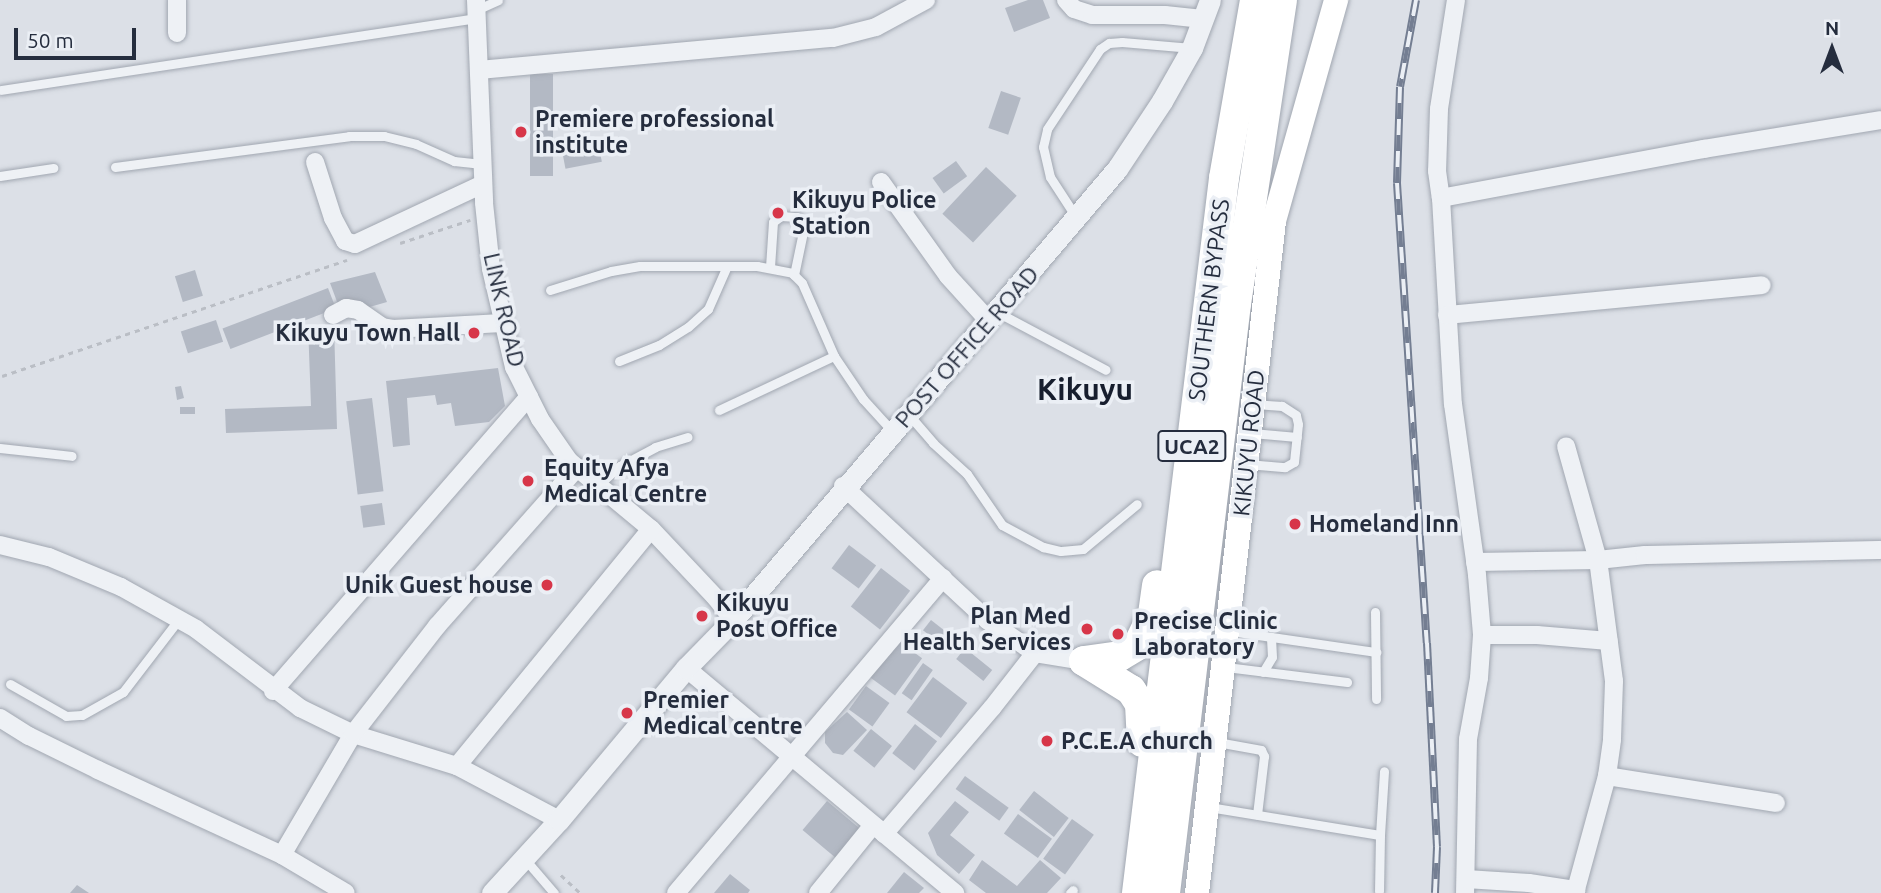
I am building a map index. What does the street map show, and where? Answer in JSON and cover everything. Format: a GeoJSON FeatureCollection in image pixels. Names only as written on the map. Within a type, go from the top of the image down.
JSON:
{"type":"FeatureCollection","features":[{"type":"Feature","properties":{"kind":"highway","name":"SOUTHERN BYPASS"},"geometry":{"type":"LineString","coordinates":[[1135,893],[1224,178],[1255,0]]}},
{"type":"Feature","properties":{"kind":"highway","name":"SOUTHERN BYPASS"},"geometry":{"type":"LineString","coordinates":[[1165,893],[1236,304],[1282,0]]}},
{"type":"Feature","properties":{"kind":"highway"},"geometry":{"type":"LineString","coordinates":[[1084,661],[1120,656],[1138,645],[1144,637],[1153,614],[1175,416],[1179,405],[1199,389]]}},
{"type":"Feature","properties":{"kind":"highway"},"geometry":{"type":"LineString","coordinates":[[1084,661],[1119,680],[1140,704],[1143,735],[1125,856],[1126,875],[1135,893]]}},
{"type":"Feature","properties":{"kind":"main road","name":"KIKUYU ROAD"},"geometry":{"type":"LineString","coordinates":[[1197,893],[1229,631],[1264,294],[1281,188],[1336,0]]}},
{"type":"Feature","properties":{"kind":"street"},"geometry":{"type":"LineString","coordinates":[[177,0],[177,33]]}},
{"type":"Feature","properties":{"kind":"street"},"geometry":{"type":"LineString","coordinates":[[479,70],[833,38],[876,27],[926,0]]}},
{"type":"Feature","properties":{"kind":"street"},"geometry":{"type":"LineString","coordinates":[[1066,0],[1074,9],[1092,16],[1165,15],[1206,10]]}},
{"type":"Feature","properties":{"kind":"street"},"geometry":{"type":"LineString","coordinates":[[1456,0],[1438,119],[1437,171],[1456,433],[1475,562],[1482,635],[1479,678],[1468,739],[1465,886],[1529,883],[1575,892],[1607,776],[1612,739],[1614,681],[1598,560],[1566,446]]}},
{"type":"Feature","properties":{"kind":"street","name":"LINK ROAD"},"geometry":{"type":"LineString","coordinates":[[476,9],[483,184],[491,269],[514,367],[540,419],[577,468],[651,529],[708,589],[733,620]]}},
{"type":"Feature","properties":{"kind":"street","name":"POST OFFICE ROAD"},"geometry":{"type":"LineString","coordinates":[[492,893],[559,820],[686,668],[733,620],[843,486],[1077,219],[1117,169],[1162,101],[1192,48],[1206,10]]}},
{"type":"Feature","properties":{"kind":"street"},"geometry":{"type":"LineString","coordinates":[[1441,198],[1704,149],[1881,120]]}},
{"type":"Feature","properties":{"kind":"street"},"geometry":{"type":"LineString","coordinates":[[315,163],[333,218],[345,241],[355,244],[483,184]]}},
{"type":"Feature","properties":{"kind":"street"},"geometry":{"type":"LineString","coordinates":[[881,182],[948,276],[993,317]]}},
{"type":"Feature","properties":{"kind":"street"},"geometry":{"type":"LineString","coordinates":[[1447,315],[1762,285]]}},
{"type":"Feature","properties":{"kind":"street"},"geometry":{"type":"LineString","coordinates":[[333,315],[346,308],[358,310],[382,327],[393,329],[502,323]]}},
{"type":"Feature","properties":{"kind":"street"},"geometry":{"type":"LineString","coordinates":[[273,691],[529,397]]}},
{"type":"Feature","properties":{"kind":"street"},"geometry":{"type":"LineString","coordinates":[[282,855],[353,734],[438,626],[577,468]]}},
{"type":"Feature","properties":{"kind":"street"},"geometry":{"type":"LineString","coordinates":[[843,486],[987,620],[1035,653],[1084,661]]}},
{"type":"Feature","properties":{"kind":"street"},"geometry":{"type":"LineString","coordinates":[[457,766],[651,529]]}},
{"type":"Feature","properties":{"kind":"street"},"geometry":{"type":"LineString","coordinates":[[0,545],[49,557],[94,574],[179,619],[216,643],[273,691],[300,708],[353,734],[457,766],[559,820]]}},
{"type":"Feature","properties":{"kind":"street"},"geometry":{"type":"LineString","coordinates":[[1475,562],[1598,560],[1723,552],[1881,550]]}},
{"type":"Feature","properties":{"kind":"street"},"geometry":{"type":"LineString","coordinates":[[676,893],[943,578]]}},
{"type":"Feature","properties":{"kind":"street"},"geometry":{"type":"LineString","coordinates":[[1482,635],[1536,635],[1609,641]]}},
{"type":"Feature","properties":{"kind":"street"},"geometry":{"type":"LineString","coordinates":[[818,893],[992,708],[1035,653]]}},
{"type":"Feature","properties":{"kind":"street"},"geometry":{"type":"LineString","coordinates":[[686,668],[955,893]]}},
{"type":"Feature","properties":{"kind":"street"},"geometry":{"type":"LineString","coordinates":[[0,718],[29,736],[98,770],[282,855],[346,893]]}},
{"type":"Feature","properties":{"kind":"street"},"geometry":{"type":"LineString","coordinates":[[1607,776],[1776,803]]}},
{"type":"Feature","properties":{"kind":"lane"},"geometry":{"type":"LineString","coordinates":[[1,90],[476,9],[498,0]]}},
{"type":"Feature","properties":{"kind":"lane"},"geometry":{"type":"LineString","coordinates":[[1077,219],[1050,177],[1043,147],[1047,129],[1077,83],[1100,49],[1109,44],[1192,48]]}},
{"type":"Feature","properties":{"kind":"lane"},"geometry":{"type":"LineString","coordinates":[[115,167],[349,136],[384,136],[416,144],[454,161],[482,164]]}},
{"type":"Feature","properties":{"kind":"lane"},"geometry":{"type":"LineString","coordinates":[[0,176],[53,168]]}},
{"type":"Feature","properties":{"kind":"lane"},"geometry":{"type":"LineString","coordinates":[[770,267],[773,222],[781,216],[797,217],[804,227],[794,275]]}},
{"type":"Feature","properties":{"kind":"lane"},"geometry":{"type":"LineString","coordinates":[[550,290],[611,271],[640,266],[770,267],[794,275],[802,283],[834,356],[863,399],[893,432]]}},
{"type":"Feature","properties":{"kind":"lane"},"geometry":{"type":"LineString","coordinates":[[619,361],[659,345],[688,327],[708,309],[727,266]]}},
{"type":"Feature","properties":{"kind":"lane"},"geometry":{"type":"LineString","coordinates":[[993,317],[1107,370]]}},
{"type":"Feature","properties":{"kind":"lane"},"geometry":{"type":"LineString","coordinates":[[719,410],[834,356]]}},
{"type":"Feature","properties":{"kind":"lane"},"geometry":{"type":"LineString","coordinates":[[1247,464],[1290,465],[1294,462],[1297,437],[1298,424],[1292,411],[1282,406],[1253,404]]}},
{"type":"Feature","properties":{"kind":"lane"},"geometry":{"type":"LineString","coordinates":[[908,413],[942,452],[967,474],[1002,525],[1042,547],[1061,551],[1083,549],[1137,504]]}},
{"type":"Feature","properties":{"kind":"lane"},"geometry":{"type":"LineString","coordinates":[[1250,433],[1297,437]]}},
{"type":"Feature","properties":{"kind":"lane"},"geometry":{"type":"LineString","coordinates":[[599,484],[620,466],[655,447],[687,437]]}},
{"type":"Feature","properties":{"kind":"lane"},"geometry":{"type":"LineString","coordinates":[[0,448],[72,456]]}},
{"type":"Feature","properties":{"kind":"lane"},"geometry":{"type":"LineString","coordinates":[[1375,612],[1376,699]]}},
{"type":"Feature","properties":{"kind":"lane"},"geometry":{"type":"LineString","coordinates":[[10,684],[66,716],[82,715],[123,691],[179,619]]}},
{"type":"Feature","properties":{"kind":"lane"},"geometry":{"type":"LineString","coordinates":[[1229,631],[1376,652]]}},
{"type":"Feature","properties":{"kind":"lane"},"geometry":{"type":"LineString","coordinates":[[1263,672],[1274,651],[1271,637]]}},
{"type":"Feature","properties":{"kind":"lane"},"geometry":{"type":"LineString","coordinates":[[1224,667],[1347,682]]}},
{"type":"Feature","properties":{"kind":"lane"},"geometry":{"type":"LineString","coordinates":[[1215,742],[1261,750],[1264,756],[1257,815]]}},
{"type":"Feature","properties":{"kind":"lane"},"geometry":{"type":"LineString","coordinates":[[1379,891],[1384,771]]}},
{"type":"Feature","properties":{"kind":"lane"},"geometry":{"type":"LineString","coordinates":[[1208,807],[1380,835]]}},
{"type":"Feature","properties":{"kind":"lane"},"geometry":{"type":"LineString","coordinates":[[524,858],[554,893]]}},
{"type":"Feature","properties":{"kind":"path"},"geometry":{"type":"LineString","coordinates":[[396,244],[480,217]]}},
{"type":"Feature","properties":{"kind":"path"},"geometry":{"type":"LineString","coordinates":[[2,376],[359,256]]}},
{"type":"Feature","properties":{"kind":"path"},"geometry":{"type":"LineString","coordinates":[[561,875],[580,893]]}},
{"type":"Feature","properties":{"kind":"building"},"geometry":{"type":"Polygon","coordinates":[[[1028,0],[1043,0],[1050,18],[1014,32],[1005,8],[1028,0]]]}},
{"type":"Feature","properties":{"kind":"building"},"geometry":{"type":"Polygon","coordinates":[[[530,74],[553,74],[553,176],[530,176],[530,74]]]}},
{"type":"Feature","properties":{"kind":"building"},"geometry":{"type":"Polygon","coordinates":[[[1001,91],[1021,98],[1008,135],[988,128],[1001,91]]]}},
{"type":"Feature","properties":{"kind":"building"},"geometry":{"type":"Polygon","coordinates":[[[598,142],[602,162],[565,169],[562,149],[598,142]]]}},
{"type":"Feature","properties":{"kind":"building"},"geometry":{"type":"Polygon","coordinates":[[[956,161],[967,176],[944,193],[933,178],[956,161]]]}},
{"type":"Feature","properties":{"kind":"building"},"geometry":{"type":"Polygon","coordinates":[[[986,167],[1017,196],[973,242],[942,214],[986,167]]]}},
{"type":"Feature","properties":{"kind":"building"},"geometry":{"type":"Polygon","coordinates":[[[195,270],[203,296],[183,302],[175,276],[195,270]]]}},
{"type":"Feature","properties":{"kind":"building"},"geometry":{"type":"Polygon","coordinates":[[[375,272],[387,302],[366,308],[363,303],[339,307],[330,283],[375,272]]]}},
{"type":"Feature","properties":{"kind":"building"},"geometry":{"type":"Polygon","coordinates":[[[328,288],[336,309],[230,349],[223,328],[328,288]]]}},
{"type":"Feature","properties":{"kind":"building"},"geometry":{"type":"Polygon","coordinates":[[[216,320],[223,342],[188,353],[181,331],[216,320]]]}},
{"type":"Feature","properties":{"kind":"building"},"geometry":{"type":"Polygon","coordinates":[[[308,325],[334,325],[337,429],[226,433],[225,409],[311,406],[308,325]]]}},
{"type":"Feature","properties":{"kind":"building"},"geometry":{"type":"Polygon","coordinates":[[[498,368],[505,406],[489,422],[455,426],[451,403],[437,405],[435,395],[407,398],[410,445],[393,447],[386,381],[498,368]]]}},
{"type":"Feature","properties":{"kind":"building"},"geometry":{"type":"Polygon","coordinates":[[[181,386],[184,398],[177,400],[175,387],[181,386]]]}},
{"type":"Feature","properties":{"kind":"building"},"geometry":{"type":"Polygon","coordinates":[[[372,398],[383,491],[358,494],[346,401],[372,398]]]}},
{"type":"Feature","properties":{"kind":"building"},"geometry":{"type":"Polygon","coordinates":[[[180,407],[195,407],[195,414],[180,414],[180,407]]]}},
{"type":"Feature","properties":{"kind":"building"},"geometry":{"type":"Polygon","coordinates":[[[382,503],[385,525],[363,528],[360,506],[382,503]]]}},
{"type":"Feature","properties":{"kind":"building"},"geometry":{"type":"Polygon","coordinates":[[[849,545],[876,565],[859,589],[832,568],[849,545]]]}},
{"type":"Feature","properties":{"kind":"building"},"geometry":{"type":"Polygon","coordinates":[[[881,568],[910,591],[880,629],[851,607],[881,568]]]}},
{"type":"Feature","properties":{"kind":"building"},"geometry":{"type":"Polygon","coordinates":[[[931,620],[958,641],[950,651],[923,630],[931,620]]]}},
{"type":"Feature","properties":{"kind":"building"},"geometry":{"type":"Polygon","coordinates":[[[897,640],[922,658],[895,695],[870,677],[897,640]]]}},
{"type":"Feature","properties":{"kind":"building"},"geometry":{"type":"Polygon","coordinates":[[[965,648],[992,670],[983,681],[956,659],[965,648]]]}},
{"type":"Feature","properties":{"kind":"building"},"geometry":{"type":"Polygon","coordinates":[[[923,663],[933,670],[912,700],[902,693],[923,663]]]}},
{"type":"Feature","properties":{"kind":"building"},"geometry":{"type":"Polygon","coordinates":[[[933,677],[967,703],[941,738],[907,712],[933,677]]]}},
{"type":"Feature","properties":{"kind":"building"},"geometry":{"type":"Polygon","coordinates":[[[866,686],[889,703],[872,727],[849,709],[866,686]]]}},
{"type":"Feature","properties":{"kind":"building"},"geometry":{"type":"Polygon","coordinates":[[[847,712],[867,730],[843,755],[833,753],[825,743],[825,732],[847,712]]]}},
{"type":"Feature","properties":{"kind":"building"},"geometry":{"type":"Polygon","coordinates":[[[915,724],[937,741],[914,770],[892,753],[915,724]]]}},
{"type":"Feature","properties":{"kind":"building"},"geometry":{"type":"Polygon","coordinates":[[[871,729],[892,746],[874,768],[853,751],[871,729]]]}},
{"type":"Feature","properties":{"kind":"building"},"geometry":{"type":"Polygon","coordinates":[[[965,776],[1009,808],[999,821],[956,789],[965,776]]]}},
{"type":"Feature","properties":{"kind":"building"},"geometry":{"type":"Polygon","coordinates":[[[1034,791],[1069,818],[1054,837],[1019,810],[1034,791]]]}},
{"type":"Feature","properties":{"kind":"building"},"geometry":{"type":"Polygon","coordinates":[[[827,801],[861,830],[837,859],[803,830],[827,801]]]}},
{"type":"Feature","properties":{"kind":"building"},"geometry":{"type":"Polygon","coordinates":[[[955,801],[969,812],[950,835],[975,855],[959,874],[937,855],[928,833],[955,801]]]}},
{"type":"Feature","properties":{"kind":"building"},"geometry":{"type":"Polygon","coordinates":[[[1018,814],[1052,839],[1038,858],[1004,833],[1018,814]]]}},
{"type":"Feature","properties":{"kind":"building"},"geometry":{"type":"Polygon","coordinates":[[[1072,819],[1094,835],[1065,875],[1043,859],[1072,819]]]}},
{"type":"Feature","properties":{"kind":"building"},"geometry":{"type":"Polygon","coordinates":[[[982,860],[1017,886],[1040,860],[1061,878],[1047,893],[986,893],[969,880],[982,860]]]}},
{"type":"Feature","properties":{"kind":"building"},"geometry":{"type":"Polygon","coordinates":[[[904,872],[924,888],[919,893],[887,893],[904,872]]]}},
{"type":"Feature","properties":{"kind":"building"},"geometry":{"type":"Polygon","coordinates":[[[730,874],[750,890],[748,893],[714,893],[730,874]]]}},
{"type":"Feature","properties":{"kind":"building"},"geometry":{"type":"Polygon","coordinates":[[[77,885],[89,893],[70,893],[77,885]]]}},
{"type":"Feature","properties":{"kind":"railway"},"geometry":{"type":"LineString","coordinates":[[1416,0],[1400,87],[1397,183],[1427,643],[1437,847],[1435,893]]}},
{"type":"Feature","properties":{"kind":"place","name":"Premiere professional institute"},"geometry":{"type":"Point","coordinates":[521,132]}},
{"type":"Feature","properties":{"kind":"place","name":"Kikuyu Police Station"},"geometry":{"type":"Point","coordinates":[778,213]}},
{"type":"Feature","properties":{"kind":"place","name":"Kikuyu Town Hall"},"geometry":{"type":"Point","coordinates":[474,333]}},
{"type":"Feature","properties":{"kind":"place","name":"Equity Afya Medical Centre"},"geometry":{"type":"Point","coordinates":[528,481]}},
{"type":"Feature","properties":{"kind":"place","name":"Homeland Inn"},"geometry":{"type":"Point","coordinates":[1295,524]}},
{"type":"Feature","properties":{"kind":"place","name":"Unik Guest house"},"geometry":{"type":"Point","coordinates":[547,585]}},
{"type":"Feature","properties":{"kind":"place","name":"Kikuyu Post Office"},"geometry":{"type":"Point","coordinates":[702,616]}},
{"type":"Feature","properties":{"kind":"place","name":"Plan Med Health Services"},"geometry":{"type":"Point","coordinates":[1087,629]}},
{"type":"Feature","properties":{"kind":"place","name":"Precise Clinic Laboratory"},"geometry":{"type":"Point","coordinates":[1118,634]}},
{"type":"Feature","properties":{"kind":"place","name":"Premier Medical centre"},"geometry":{"type":"Point","coordinates":[627,713]}},
{"type":"Feature","properties":{"kind":"place","name":"P.C.E.A church"},"geometry":{"type":"Point","coordinates":[1047,741]}},
{"type":"Feature","properties":{"kind":"district","name":"Kikuyu"},"geometry":{"type":"Point","coordinates":[1085,389]}}]}
